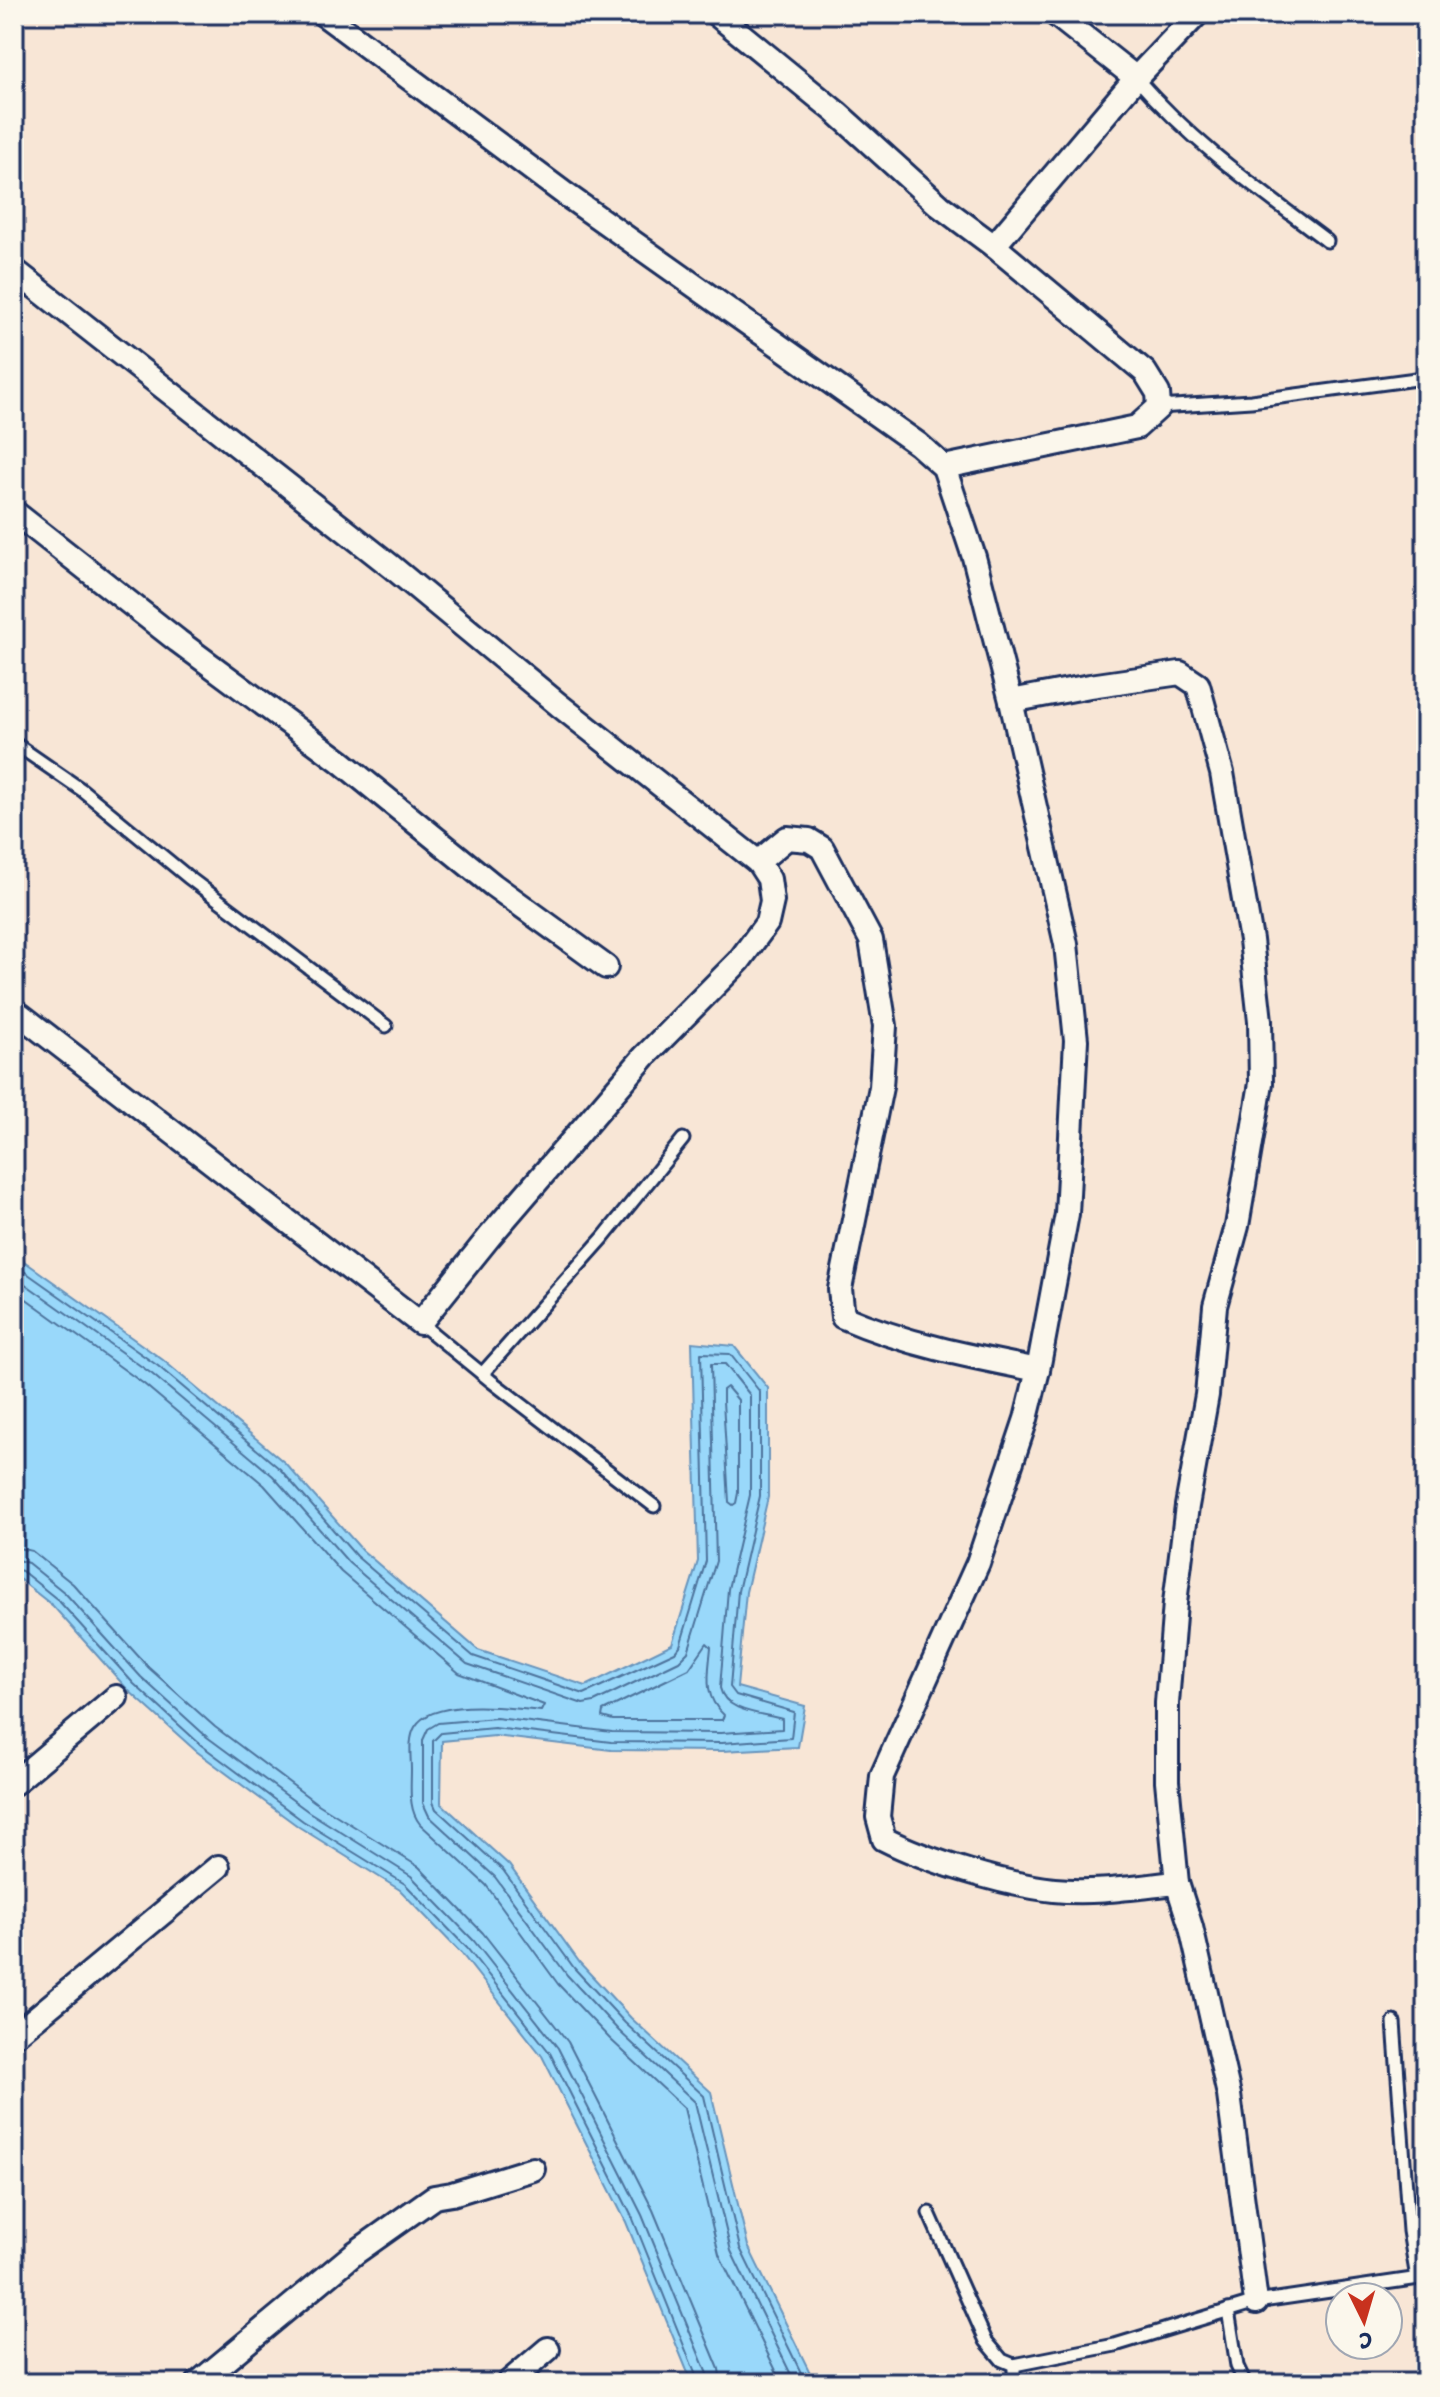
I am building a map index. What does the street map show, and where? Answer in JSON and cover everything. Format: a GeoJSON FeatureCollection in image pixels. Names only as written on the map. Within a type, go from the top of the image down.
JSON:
{"type":"FeatureCollection","features":[{"type":"Feature","properties":{"kind":"street"},"geometry":{"type":"LineString","coordinates":[[323,14],[565,194],[918,444],[944,467],[974,557],[1011,701],[1066,944],[1076,1040],[1067,1214],[1026,1419],[978,1563],[882,1776],[878,1817],[884,1839],[923,1856],[992,1877],[1054,1890],[1108,1890],[1177,1883]]}},
{"type":"Feature","properties":{"kind":"street"},"geometry":{"type":"LineString","coordinates":[[716,14],[836,112],[940,206],[994,246],[1145,372],[1158,393],[1159,407],[1137,427],[944,467]]}},
{"type":"Feature","properties":{"kind":"street"},"geometry":{"type":"LineString","coordinates":[[1055,14],[1136,78]]}},
{"type":"Feature","properties":{"kind":"street"},"geometry":{"type":"LineString","coordinates":[[994,246],[1136,78],[1197,14]]}},
{"type":"Feature","properties":{"kind":"street"},"geometry":{"type":"LineString","coordinates":[[14,270],[392,567],[559,705],[758,862],[769,879],[772,901],[767,923],[739,961],[645,1056],[490,1236],[420,1323],[14,1010]]}},
{"type":"Feature","properties":{"kind":"street"},"geometry":{"type":"LineString","coordinates":[[14,512],[178,641],[340,761],[493,885],[606,967]]}},
{"type":"Feature","properties":{"kind":"street"},"geometry":{"type":"LineString","coordinates":[[1011,701],[1180,673],[1198,685],[1222,773],[1251,940],[1260,1021],[1261,1083],[1237,1226],[1215,1306],[1207,1395],[1187,1506],[1173,1617],[1167,1703],[1167,1781],[1177,1883],[1191,1927],[1229,2095],[1256,2302]]}},
{"type":"Feature","properties":{"kind":"street"},"geometry":{"type":"LineString","coordinates":[[758,862],[787,838],[809,840],[822,848],[871,940],[885,1026],[881,1087],[840,1289],[843,1317],[879,1332],[981,1359],[1038,1370]]}},
{"type":"Feature","properties":{"kind":"street"},"geometry":{"type":"LineString","coordinates":[[14,1783],[116,1697]]}},
{"type":"Feature","properties":{"kind":"street"},"geometry":{"type":"LineString","coordinates":[[14,2036],[218,1867]]}},
{"type":"Feature","properties":{"kind":"street"},"geometry":{"type":"LineString","coordinates":[[198,2383],[355,2253],[434,2197],[533,2169]]}},
{"type":"Feature","properties":{"kind":"street"},"geometry":{"type":"LineString","coordinates":[[508,2383],[548,2349]]}},
{"type":"Feature","properties":{"kind":"lane"},"geometry":{"type":"LineString","coordinates":[[1136,78],[1169,116],[1219,160],[1327,241]]}},
{"type":"Feature","properties":{"kind":"lane"},"geometry":{"type":"LineString","coordinates":[[1159,407],[1251,401],[1416,379]]}},
{"type":"Feature","properties":{"kind":"lane"},"geometry":{"type":"LineString","coordinates":[[14,743],[82,790],[188,877],[386,1026]]}},
{"type":"Feature","properties":{"kind":"lane"},"geometry":{"type":"LineString","coordinates":[[482,1374],[603,1238],[683,1139]]}},
{"type":"Feature","properties":{"kind":"lane"},"geometry":{"type":"LineString","coordinates":[[420,1323],[654,1506]]}},
{"type":"Feature","properties":{"kind":"lane"},"geometry":{"type":"LineString","coordinates":[[929,2213],[986,2341],[1002,2360],[1014,2365],[1115,2345],[1256,2302],[1422,2277],[1409,2231],[1394,2022]]}},
{"type":"Feature","properties":{"kind":"lane"},"geometry":{"type":"LineString","coordinates":[[1228,2310],[1237,2366],[1245,2383]]}},
{"type":"Feature","properties":{"kind":"lane"},"geometry":{"type":"LineString","coordinates":[[1014,2365],[1014,2383]]}},
{"type":"Feature","properties":{"kind":"water"},"geometry":{"type":"Polygon","coordinates":[[[14,1254],[163,1360],[285,1463],[362,1550],[478,1650],[586,1686],[672,1644],[698,1561],[692,1342],[734,1346],[768,1388],[768,1497],[746,1592],[737,1687],[805,1706],[798,1747],[722,1751],[611,1750],[495,1736],[442,1741],[441,1803],[509,1865],[580,1963],[631,2018],[711,2092],[748,2246],[815,2383],[692,2383],[626,2222],[542,2056],[461,1953],[400,1890],[299,1827],[196,1751],[128,1690],[53,1606],[14,1575],[14,1254]]]}}]}
